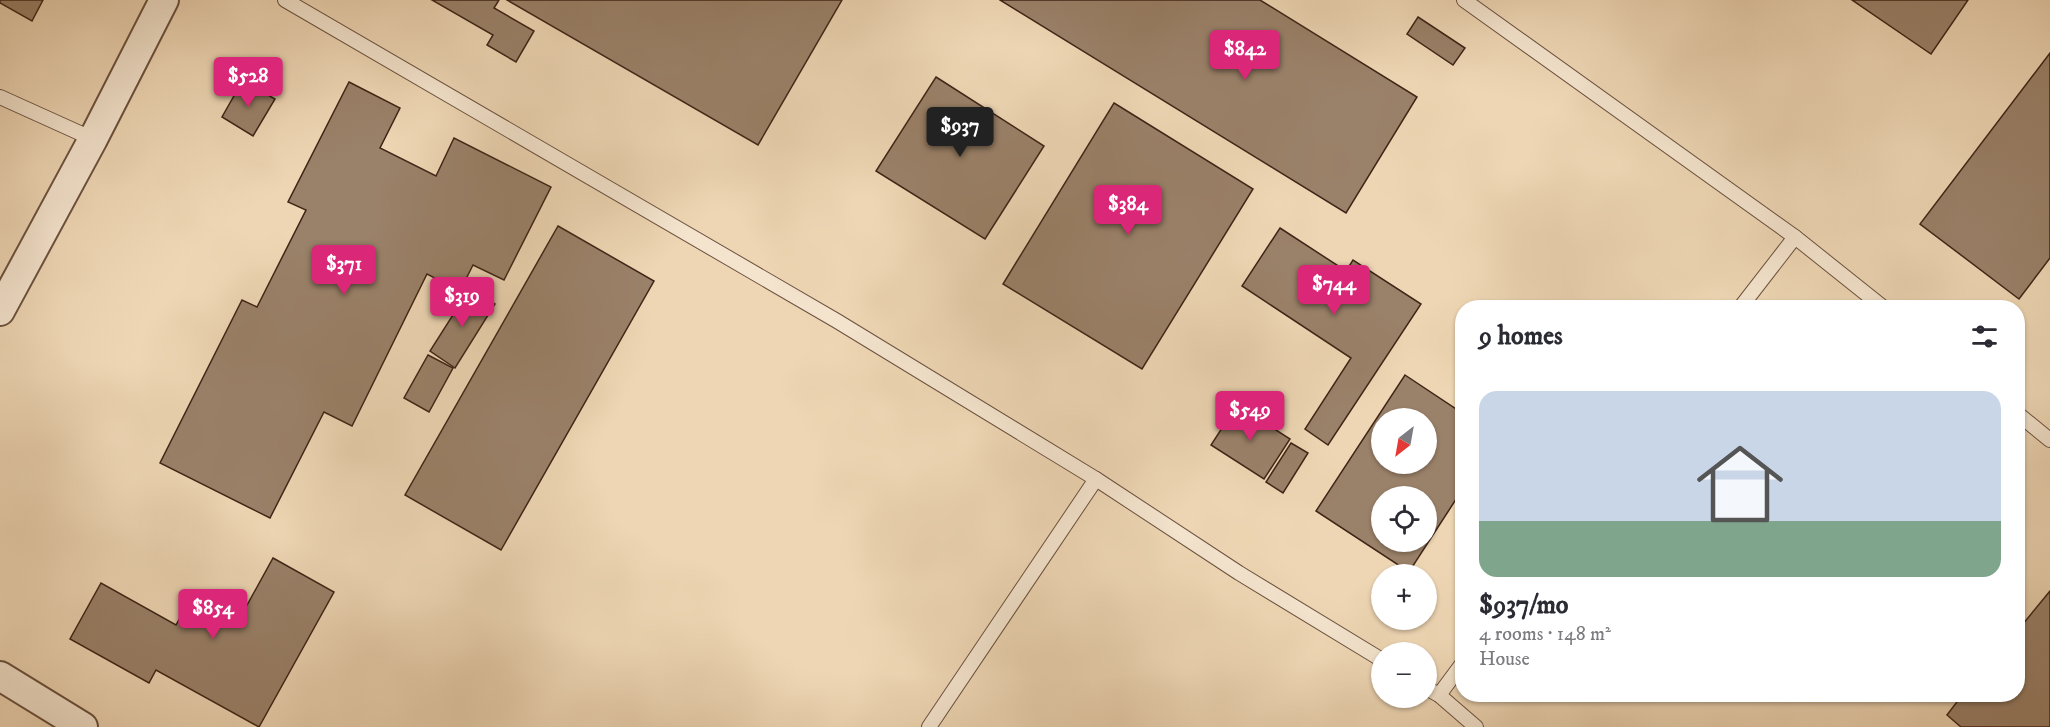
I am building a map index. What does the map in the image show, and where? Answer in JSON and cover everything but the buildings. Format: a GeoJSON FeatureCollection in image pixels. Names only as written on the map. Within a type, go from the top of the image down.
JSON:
{"type":"FeatureCollection","features":[{"type":"Feature","properties":{"kind":"street"},"geometry":{"type":"LineString","coordinates":[[0,311],[93,139],[164,0]]}},
{"type":"Feature","properties":{"kind":"street"},"geometry":{"type":"LineString","coordinates":[[0,676],[83,727]]}},
{"type":"Feature","properties":{"kind":"lane"},"geometry":{"type":"LineString","coordinates":[[285,0],[837,321],[1096,479],[1239,573],[1371,653]]}},
{"type":"Feature","properties":{"kind":"lane"},"geometry":{"type":"LineString","coordinates":[[1464,0],[1795,237],[1874,300]]}},
{"type":"Feature","properties":{"kind":"lane"},"geometry":{"type":"LineString","coordinates":[[0,97],[93,139]]}},
{"type":"Feature","properties":{"kind":"lane"},"geometry":{"type":"LineString","coordinates":[[1746,300],[1795,237]]}},
{"type":"Feature","properties":{"kind":"lane"},"geometry":{"type":"LineString","coordinates":[[2025,420],[2050,440]]}},
{"type":"Feature","properties":{"kind":"lane"},"geometry":{"type":"LineString","coordinates":[[929,727],[1096,479]]}},
{"type":"Feature","properties":{"kind":"lane"},"geometry":{"type":"LineString","coordinates":[[1437,687],[1455,671]]}},
{"type":"Feature","properties":{"kind":"lane"},"geometry":{"type":"LineString","coordinates":[[1437,694],[1476,727]]}}]}
